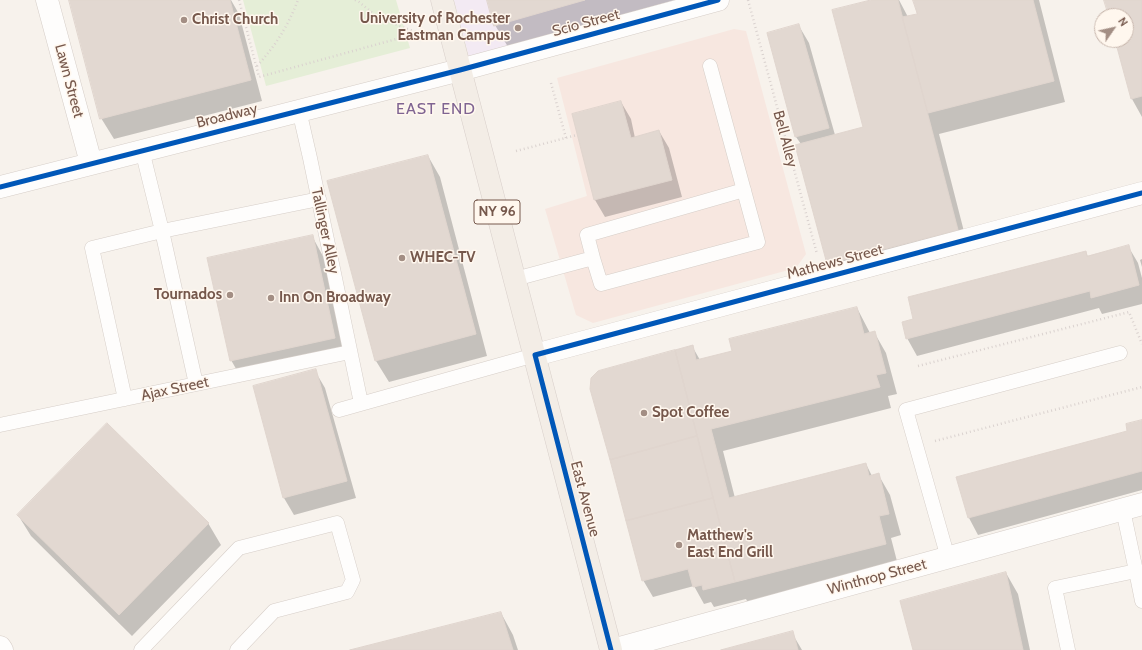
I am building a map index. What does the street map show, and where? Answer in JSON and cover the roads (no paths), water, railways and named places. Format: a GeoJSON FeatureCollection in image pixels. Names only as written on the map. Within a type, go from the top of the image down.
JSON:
{"type":"FeatureCollection","features":[{"type":"Feature","properties":{"kind":"main road","name":"East Avenue"},"geometry":{"type":"LineString","coordinates":[[442,0],[612,650]]}},
{"type":"Feature","properties":{"kind":"street","name":"Lawn Street"},"geometry":{"type":"LineString","coordinates":[[47,0],[91,163]]}},
{"type":"Feature","properties":{"kind":"street","name":"Scio Street"},"geometry":{"type":"LineString","coordinates":[[460,70],[718,0]]}},
{"type":"Feature","properties":{"kind":"street","name":"Broadway"},"geometry":{"type":"LineString","coordinates":[[0,187],[460,70]]}},
{"type":"Feature","properties":{"kind":"street","name":"Mathews Street"},"geometry":{"type":"LineString","coordinates":[[535,355],[1142,193]]}},
{"type":"Feature","properties":{"kind":"street","name":"Winthrop Street"},"geometry":{"type":"LineString","coordinates":[[612,650],[1132,507]]}},
{"type":"Feature","properties":{"kind":"lane"},"geometry":{"type":"LineString","coordinates":[[710,66],[744,190],[758,242],[601,284],[587,235],[744,190]]}},
{"type":"Feature","properties":{"kind":"lane","name":"Tallinger Alley"},"geometry":{"type":"LineString","coordinates":[[299,110],[319,199],[361,404]]}},
{"type":"Feature","properties":{"kind":"lane"},"geometry":{"type":"LineString","coordinates":[[142,150],[196,384]]}},
{"type":"Feature","properties":{"kind":"lane"},"geometry":{"type":"LineString","coordinates":[[125,399],[92,248],[319,199]]}},
{"type":"Feature","properties":{"kind":"lane"},"geometry":{"type":"LineString","coordinates":[[515,279],[593,258]]}},
{"type":"Feature","properties":{"kind":"lane","name":"Ajax Street"},"geometry":{"type":"LineString","coordinates":[[0,426],[350,352]]}},
{"type":"Feature","properties":{"kind":"lane"},"geometry":{"type":"LineString","coordinates":[[948,558],[906,410],[1120,354]]}},
{"type":"Feature","properties":{"kind":"lane"},"geometry":{"type":"LineString","coordinates":[[339,410],[535,355]]}},
{"type":"Feature","properties":{"kind":"lane"},"geometry":{"type":"LineString","coordinates":[[1132,507],[1136,571],[1142,601]]}},
{"type":"Feature","properties":{"kind":"lane"},"geometry":{"type":"LineString","coordinates":[[141,650],[239,548],[337,523],[353,580],[347,592],[274,611],[237,650]]}},
{"type":"Feature","properties":{"kind":"lane"},"geometry":{"type":"LineString","coordinates":[[1068,650],[1055,588],[1136,571]]}},
{"type":"Feature","properties":{"kind":"place","name":"Christ Church"},"geometry":{"type":"Point","coordinates":[184,20]}},
{"type":"Feature","properties":{"kind":"place","name":"University of Rochester Eastman Campus"},"geometry":{"type":"Point","coordinates":[518,28]}},
{"type":"Feature","properties":{"kind":"place","name":"WHEC-TV"},"geometry":{"type":"Point","coordinates":[402,258]}},
{"type":"Feature","properties":{"kind":"place","name":"Tournados"},"geometry":{"type":"Point","coordinates":[230,295]}},
{"type":"Feature","properties":{"kind":"place","name":"Inn On Broadway"},"geometry":{"type":"Point","coordinates":[271,298]}},
{"type":"Feature","properties":{"kind":"place","name":"Spot Coffee"},"geometry":{"type":"Point","coordinates":[644,413]}},
{"type":"Feature","properties":{"kind":"place","name":"Matthew's East End Grill"},"geometry":{"type":"Point","coordinates":[679,545]}},
{"type":"Feature","properties":{"kind":"district","name":"EAST END"},"geometry":{"type":"Point","coordinates":[436,109]}}]}
